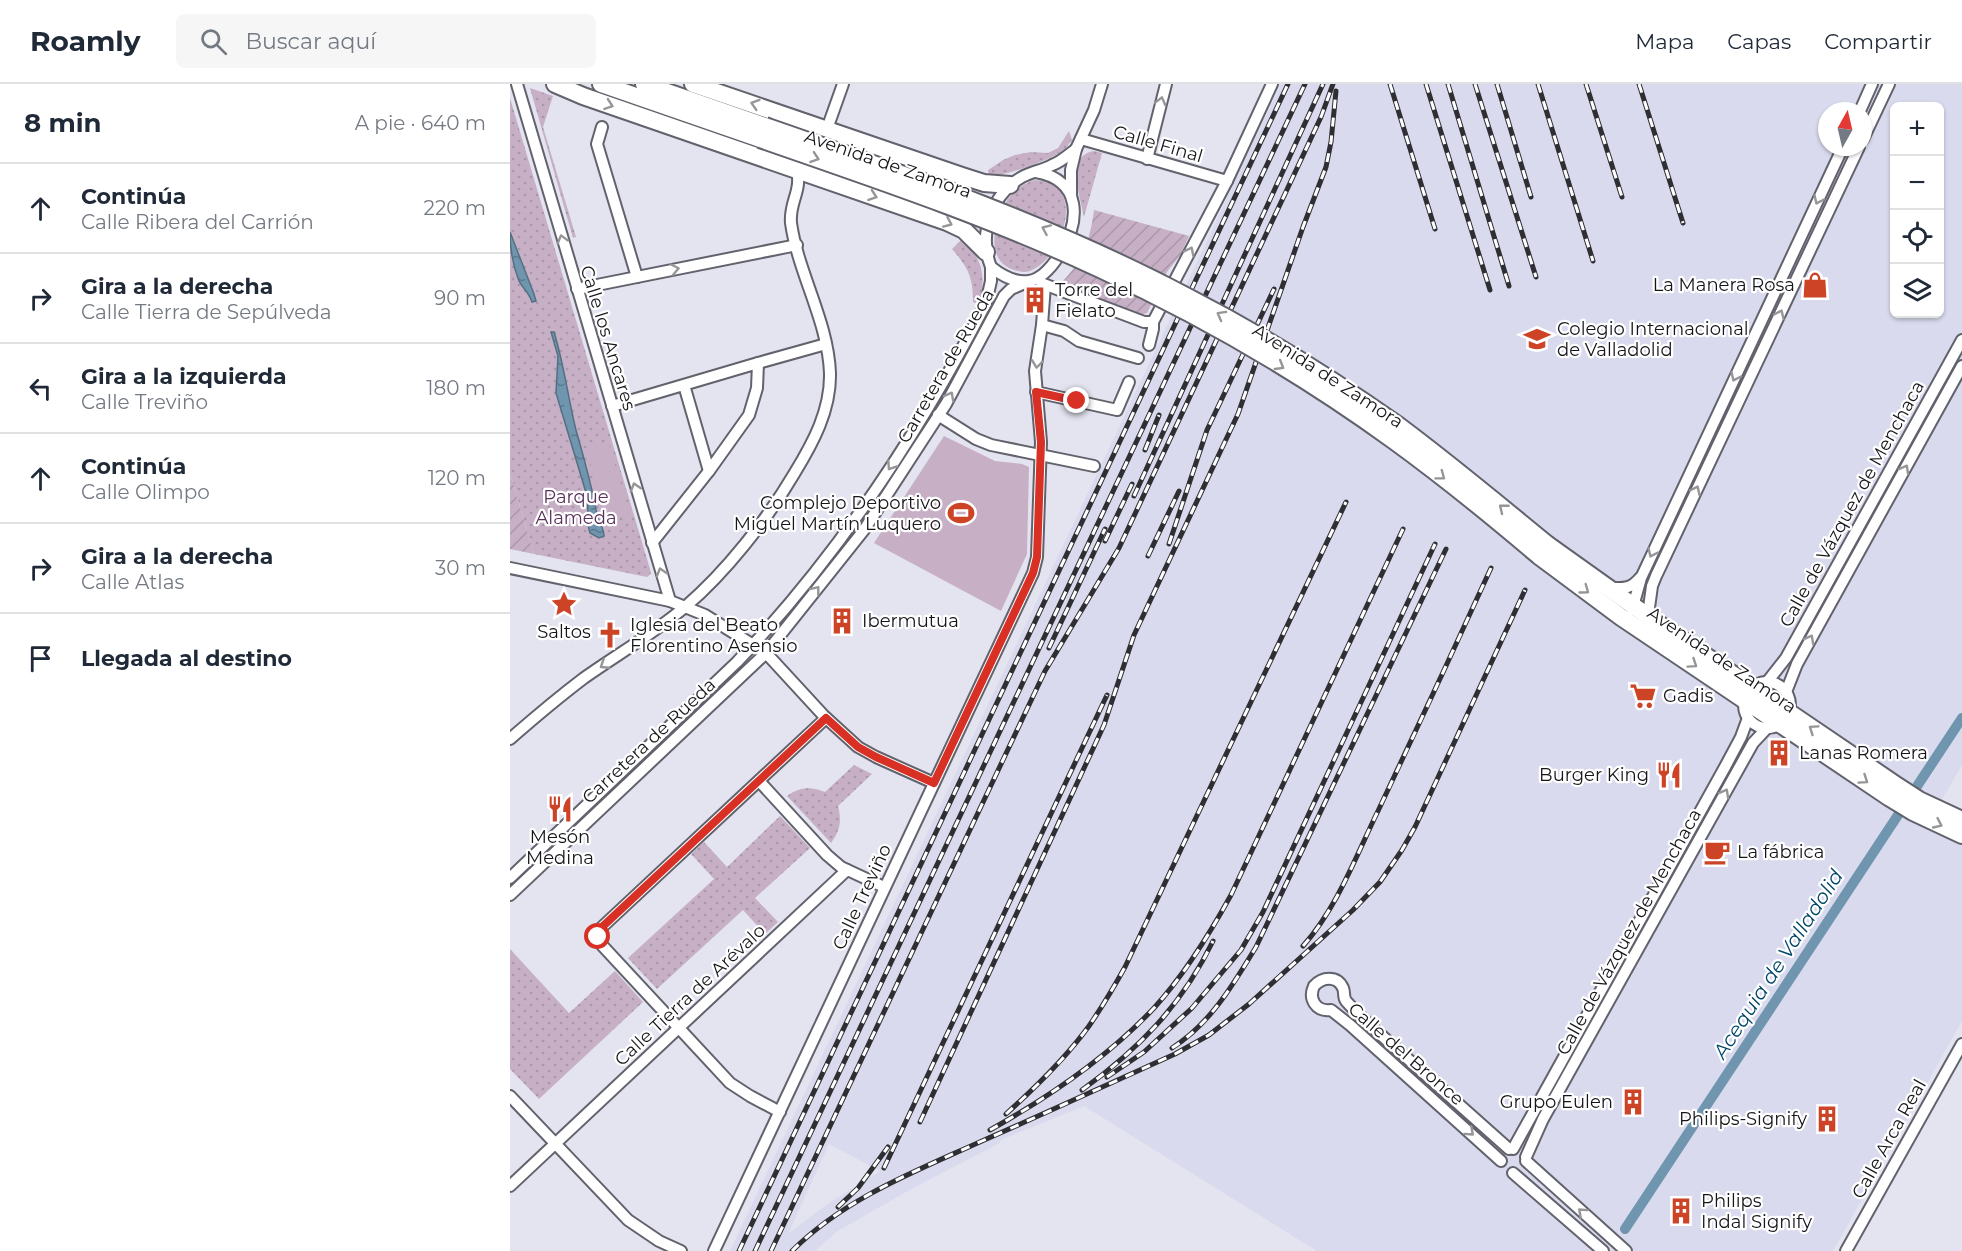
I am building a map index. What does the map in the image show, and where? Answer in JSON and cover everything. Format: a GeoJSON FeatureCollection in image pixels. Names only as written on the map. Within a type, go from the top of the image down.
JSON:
{"type":"FeatureCollection","features":[{"type":"Feature","properties":{"kind":"highway"},"geometry":{"type":"LineString","coordinates":[[555,84],[947,222],[964,231],[988,259]]}},
{"type":"Feature","properties":{"kind":"highway","name":"Avenida de Zamora"},"geometry":{"type":"LineString","coordinates":[[601,84],[893,171],[1021,219],[1106,256],[1188,296],[1293,357],[1399,426],[1475,485],[1544,550],[1641,624],[1755,689],[1779,721],[1962,835]]}},
{"type":"Feature","properties":{"kind":"highway","name":"Avenida de Zamora"},"geometry":{"type":"LineString","coordinates":[[644,84],[763,133]]}},
{"type":"Feature","properties":{"kind":"highway"},"geometry":{"type":"LineString","coordinates":[[693,84],[984,183],[1010,185]]}},
{"type":"Feature","properties":{"kind":"highway","name":"Avenida de Zamora"},"geometry":{"type":"LineString","coordinates":[[1544,550],[1632,605],[1641,624]]}},
{"type":"Feature","properties":{"kind":"highway","name":"Avenida de Zamora"},"geometry":{"type":"LineString","coordinates":[[1916,806],[1962,820]]}},
{"type":"Feature","properties":{"kind":"street","name":"Calle los Ancares"},"geometry":{"type":"LineString","coordinates":[[517,84],[670,601]]}},
{"type":"Feature","properties":{"kind":"street"},"geometry":{"type":"LineString","coordinates":[[827,129],[843,84]]}},
{"type":"Feature","properties":{"kind":"street"},"geometry":{"type":"LineString","coordinates":[[1030,281],[1054,263],[1070,236],[1074,213],[1071,170],[1076,149],[1094,110],[1102,84]]}},
{"type":"Feature","properties":{"kind":"street"},"geometry":{"type":"LineString","coordinates":[[1147,159],[1166,84]]}},
{"type":"Feature","properties":{"kind":"street"},"geometry":{"type":"LineString","coordinates":[[1149,345],[1154,329],[1153,322],[1227,180],[1272,84]]}},
{"type":"Feature","properties":{"kind":"street"},"geometry":{"type":"LineString","coordinates":[[1864,102],[1872,84]]}},
{"type":"Feature","properties":{"kind":"street"},"geometry":{"type":"LineString","coordinates":[[1872,120],[1889,84]]}},
{"type":"Feature","properties":{"kind":"street"},"geometry":{"type":"LineString","coordinates":[[602,127],[597,144],[637,277]]}},
{"type":"Feature","properties":{"kind":"street","name":"Calle Final"},"geometry":{"type":"LineString","coordinates":[[1081,139],[1227,180]]}},
{"type":"Feature","properties":{"kind":"street"},"geometry":{"type":"LineString","coordinates":[[1076,149],[1055,165],[1024,176],[1010,185],[989,216],[985,237],[988,259],[1009,278],[1045,285],[1144,322],[1153,322]]}},
{"type":"Feature","properties":{"kind":"street"},"geometry":{"type":"LineString","coordinates":[[1632,605],[1641,578],[1839,156]]}},
{"type":"Feature","properties":{"kind":"street"},"geometry":{"type":"LineString","coordinates":[[1641,624],[1656,576],[1855,156]]}},
{"type":"Feature","properties":{"kind":"street"},"geometry":{"type":"LineString","coordinates":[[510,739],[585,678],[637,644],[686,606],[757,530],[808,452],[821,424],[829,390],[830,371],[826,344],[796,245],[791,214],[799,184],[797,170]]}},
{"type":"Feature","properties":{"kind":"street"},"geometry":{"type":"LineString","coordinates":[[1036,172],[1058,179],[1071,195]]}},
{"type":"Feature","properties":{"kind":"street"},"geometry":{"type":"LineString","coordinates":[[577,289],[796,245]]}},
{"type":"Feature","properties":{"kind":"street","name":"Carretera de Rueda"},"geometry":{"type":"LineString","coordinates":[[510,878],[773,625],[853,522],[923,418],[987,303],[992,281],[988,259]]}},
{"type":"Feature","properties":{"kind":"street","name":"Carretera de Rueda"},"geometry":{"type":"LineString","coordinates":[[510,895],[766,653],[864,530],[938,415],[1004,296],[1011,289],[1030,281]]}},
{"type":"Feature","properties":{"kind":"street","name":"Calle Treviño"},"geometry":{"type":"LineString","coordinates":[[714,1251],[1026,590],[1037,557],[1041,442],[1035,371],[1045,285]]}},
{"type":"Feature","properties":{"kind":"street"},"geometry":{"type":"LineString","coordinates":[[1042,325],[1064,331],[1079,340],[1138,358]]}},
{"type":"Feature","properties":{"kind":"street","name":"Calle de Vázquez de Menchaca"},"geometry":{"type":"LineString","coordinates":[[1755,689],[1786,658],[1962,340]]}},
{"type":"Feature","properties":{"kind":"street"},"geometry":{"type":"LineString","coordinates":[[612,406],[826,344]]}},
{"type":"Feature","properties":{"kind":"street"},"geometry":{"type":"LineString","coordinates":[[652,543],[709,471],[749,415],[757,388],[758,363]]}},
{"type":"Feature","properties":{"kind":"street","name":"Calle de Vázquez de Menchaca"},"geometry":{"type":"LineString","coordinates":[[1786,692],[1797,664],[1962,366]]}},
{"type":"Feature","properties":{"kind":"street"},"geometry":{"type":"LineString","coordinates":[[1036,392],[1117,410],[1129,382]]}},
{"type":"Feature","properties":{"kind":"street"},"geometry":{"type":"LineString","coordinates":[[684,385],[709,471]]}},
{"type":"Feature","properties":{"kind":"street"},"geometry":{"type":"LineString","coordinates":[[938,415],[976,439],[991,445],[1094,466]]}},
{"type":"Feature","properties":{"kind":"street"},"geometry":{"type":"LineString","coordinates":[[510,568],[670,601],[705,615],[766,653],[826,718],[858,747],[934,783]]}},
{"type":"Feature","properties":{"kind":"street"},"geometry":{"type":"LineString","coordinates":[[1608,588],[1634,586],[1641,578]]}},
{"type":"Feature","properties":{"kind":"street"},"geometry":{"type":"LineString","coordinates":[[1776,684],[1786,692],[1790,702],[1779,721],[1757,725],[1748,718],[1744,708],[1755,689],[1776,684]]}},
{"type":"Feature","properties":{"kind":"street"},"geometry":{"type":"LineString","coordinates":[[780,1112],[730,1083],[599,942],[598,937],[601,928],[826,718]]}},
{"type":"Feature","properties":{"kind":"street","name":"Calle de Vázquez de Menchaca"},"geometry":{"type":"LineString","coordinates":[[1511,1149],[1725,767],[1748,718]]}},
{"type":"Feature","properties":{"kind":"street","name":"Calle de Vázquez de Menchaca"},"geometry":{"type":"LineString","coordinates":[[1526,1159],[1543,1119],[1753,743],[1779,721]]}},
{"type":"Feature","properties":{"kind":"street"},"geometry":{"type":"LineString","coordinates":[[759,780],[827,855],[847,870],[885,887]]}},
{"type":"Feature","properties":{"kind":"street","name":"Calle Tierra de Arévalo"},"geometry":{"type":"LineString","coordinates":[[510,1186],[847,870]]}},
{"type":"Feature","properties":{"kind":"street","name":"Calle del Bronce"},"geometry":{"type":"LineString","coordinates":[[1502,1161],[1350,1025],[1331,1010],[1325,1011],[1316,1006],[1312,996],[1314,986],[1324,979],[1337,981],[1342,987],[1344,999],[1363,1019],[1511,1149]]}},
{"type":"Feature","properties":{"kind":"street","name":"Calle Arca Real"},"geometry":{"type":"LineString","coordinates":[[1846,1251],[1962,1044]]}},
{"type":"Feature","properties":{"kind":"street"},"geometry":{"type":"LineString","coordinates":[[510,1096],[628,1220],[659,1241],[681,1251]]}},
{"type":"Feature","properties":{"kind":"street"},"geometry":{"type":"LineString","coordinates":[[1603,1251],[1513,1173],[1504,1168],[1502,1161],[1504,1153],[1511,1149],[1521,1151],[1526,1159],[1626,1251]]}},
{"type":"Feature","properties":{"kind":"street"},"geometry":{"type":"LineString","coordinates":[[1513,1173],[1523,1170],[1526,1159]]}},
{"type":"Feature","properties":{"kind":"shaded area"},"geometry":{"type":"Polygon","coordinates":[[[1281,84],[1962,84],[1962,765],[1926,827],[1962,845],[1962,1021],[1833,1251],[1317,1251],[1084,1106],[1001,1140],[1000,1143],[913,1188],[836,1232],[815,1251],[730,1251],[1281,84]],[[829,1144],[788,1234],[826,1205],[880,1171],[829,1144]]]}},
{"type":"Feature","properties":{"kind":"green space"},"geometry":{"type":"Polygon","coordinates":[[[530,88],[553,96],[543,127],[576,237],[573,238],[530,88]]]}},
{"type":"Feature","properties":{"kind":"green space","name":"Parque Alameda"},"geometry":{"type":"Polygon","coordinates":[[[510,98],[650,569],[651,574],[647,577],[534,554],[510,473],[510,98]]]}},
{"type":"Feature","properties":{"kind":"green space"},"geometry":{"type":"Polygon","coordinates":[[[1069,131],[1072,140],[1056,155],[1027,167],[989,177],[988,170],[1003,160],[1031,152],[1048,153],[1058,148],[1069,131]]]}},
{"type":"Feature","properties":{"kind":"green space"},"geometry":{"type":"Polygon","coordinates":[[[1094,151],[1102,153],[1084,217],[1078,189],[1077,169],[1079,161],[1085,154],[1094,151]]]}},
{"type":"Feature","properties":{"kind":"green space"},"geometry":{"type":"Polygon","coordinates":[[[1034,180],[1051,183],[1061,192],[1066,205],[1065,220],[1061,235],[1043,262],[1030,271],[1021,272],[1004,265],[998,257],[994,236],[996,224],[1005,203],[1016,190],[1034,180]]]}},
{"type":"Feature","properties":{"kind":"green space"},"geometry":{"type":"Polygon","coordinates":[[[1094,210],[1189,236],[1181,254],[1167,272],[1147,313],[1141,315],[1061,283],[1075,267],[1084,250],[1094,210]]]}},
{"type":"Feature","properties":{"kind":"green space"},"geometry":{"type":"Polygon","coordinates":[[[964,237],[975,253],[981,269],[982,286],[978,304],[973,302],[972,285],[968,273],[952,249],[964,237]]]}},
{"type":"Feature","properties":{"kind":"green space","name":"Complejo Deportivo Miguel Martín Luquero"},"geometry":{"type":"Polygon","coordinates":[[[944,436],[995,461],[1029,467],[1027,554],[1001,611],[874,543],[944,436]]]}},
{"type":"Feature","properties":{"kind":"green space"},"geometry":{"type":"Polygon","coordinates":[[[608,442],[630,513],[607,520],[586,449],[608,442]]]}},
{"type":"Feature","properties":{"kind":"green space"},"geometry":{"type":"Polygon","coordinates":[[[510,473],[534,554],[510,549],[510,473]]]}},
{"type":"Feature","properties":{"kind":"green space"},"geometry":{"type":"Polygon","coordinates":[[[854,765],[872,774],[838,806],[839,826],[831,843],[787,796],[805,788],[825,792],[854,765]]]}},
{"type":"Feature","properties":{"kind":"green space"},"geometry":{"type":"Polygon","coordinates":[[[780,816],[810,848],[755,898],[778,922],[765,934],[743,910],[657,989],[628,958],[714,879],[691,854],[704,842],[727,867],[780,816]]]}},
{"type":"Feature","properties":{"kind":"green space"},"geometry":{"type":"Polygon","coordinates":[[[510,949],[569,1013],[615,971],[643,1002],[539,1099],[510,1069],[510,949]]]}},
{"type":"Feature","properties":{"kind":"water"},"geometry":{"type":"Polygon","coordinates":[[[510,232],[536,301],[532,302],[519,281],[512,257],[510,232]]]}},
{"type":"Feature","properties":{"kind":"water"},"geometry":{"type":"Polygon","coordinates":[[[551,332],[554,332],[597,515],[603,530],[604,536],[599,538],[590,533],[587,496],[556,393],[558,356],[551,332]]]}},
{"type":"Feature","properties":{"kind":"waterway","name":"Acequia de Valladolid"},"geometry":{"type":"LineString","coordinates":[[1625,1229],[1962,718]]}},
{"type":"Feature","properties":{"kind":"railway"},"geometry":{"type":"LineString","coordinates":[[739,1251],[1288,84]]}},
{"type":"Feature","properties":{"kind":"railway"},"geometry":{"type":"LineString","coordinates":[[755,1251],[1305,84]]}},
{"type":"Feature","properties":{"kind":"railway"},"geometry":{"type":"LineString","coordinates":[[1134,496],[1323,84]]}},
{"type":"Feature","properties":{"kind":"railway"},"geometry":{"type":"LineString","coordinates":[[771,1251],[1045,671],[1119,548],[1321,117],[1333,84]]}},
{"type":"Feature","properties":{"kind":"railway"},"geometry":{"type":"LineString","coordinates":[[1390,84],[1435,229]]}},
{"type":"Feature","properties":{"kind":"railway"},"geometry":{"type":"LineString","coordinates":[[1426,84],[1490,290]]}},
{"type":"Feature","properties":{"kind":"railway"},"geometry":{"type":"LineString","coordinates":[[1448,84],[1509,286]]}},
{"type":"Feature","properties":{"kind":"railway"},"geometry":{"type":"LineString","coordinates":[[1475,84],[1536,277]]}},
{"type":"Feature","properties":{"kind":"railway"},"geometry":{"type":"LineString","coordinates":[[1497,84],[1531,197]]}},
{"type":"Feature","properties":{"kind":"railway"},"geometry":{"type":"LineString","coordinates":[[1538,84],[1593,261]]}},
{"type":"Feature","properties":{"kind":"railway"},"geometry":{"type":"LineString","coordinates":[[1586,84],[1622,197]]}},
{"type":"Feature","properties":{"kind":"railway"},"geometry":{"type":"LineString","coordinates":[[1639,84],[1683,223]]}},
{"type":"Feature","properties":{"kind":"railway"},"geometry":{"type":"LineString","coordinates":[[920,1122],[1104,725],[1134,635],[1238,414],[1326,167],[1336,91]]}},
{"type":"Feature","properties":{"kind":"railway"},"geometry":{"type":"LineString","coordinates":[[1169,544],[1207,430],[1274,289]]}},
{"type":"Feature","properties":{"kind":"railway"},"geometry":{"type":"LineString","coordinates":[[1145,450],[1159,415]]}},
{"type":"Feature","properties":{"kind":"railway"},"geometry":{"type":"LineString","coordinates":[[1105,541],[1132,484]]}},
{"type":"Feature","properties":{"kind":"railway"},"geometry":{"type":"LineString","coordinates":[[1148,556],[1179,491]]}},
{"type":"Feature","properties":{"kind":"railway"},"geometry":{"type":"LineString","coordinates":[[1006,1114],[1050,1072],[1080,1038],[1099,1012],[1125,967],[1346,502]]}},
{"type":"Feature","properties":{"kind":"railway"},"geometry":{"type":"LineString","coordinates":[[1049,648],[1105,529]]}},
{"type":"Feature","properties":{"kind":"railway"},"geometry":{"type":"LineString","coordinates":[[990,1130],[1056,1090],[1117,1043],[1154,1008],[1186,968],[1231,895],[1403,529]]}},
{"type":"Feature","properties":{"kind":"railway"},"geometry":{"type":"LineString","coordinates":[[1107,1077],[1144,1052],[1192,1008],[1241,950],[1263,912],[1435,544]]}},
{"type":"Feature","properties":{"kind":"railway"},"geometry":{"type":"LineString","coordinates":[[1172,1048],[1198,1027],[1220,1003],[1256,947],[1446,549]]}},
{"type":"Feature","properties":{"kind":"railway"},"geometry":{"type":"LineString","coordinates":[[1303,946],[1326,915],[1345,881],[1491,568]]}},
{"type":"Feature","properties":{"kind":"railway"},"geometry":{"type":"LineString","coordinates":[[792,1251],[835,1216],[882,1187],[1175,1054],[1209,1035],[1249,1004],[1353,910],[1380,882],[1402,850],[1415,827],[1525,590]]}},
{"type":"Feature","properties":{"kind":"railway"},"geometry":{"type":"LineString","coordinates":[[884,1168],[1107,695]]}},
{"type":"Feature","properties":{"kind":"railway"},"geometry":{"type":"LineString","coordinates":[[1082,1090],[1122,1058],[1157,1024],[1187,986],[1213,941]]}},
{"type":"Feature","properties":{"kind":"railway"},"geometry":{"type":"LineString","coordinates":[[838,1207],[858,1188],[888,1147]]}},
{"type":"Feature","properties":{"kind":"place","name":"La Manera Rosa"},"geometry":{"type":"Point","coordinates":[1815,285]}},
{"type":"Feature","properties":{"kind":"place","name":"Torre del Fielato"},"geometry":{"type":"Point","coordinates":[1035,300]}},
{"type":"Feature","properties":{"kind":"place","name":"Colegio Internacional de Valladolid"},"geometry":{"type":"Point","coordinates":[1537,339]}},
{"type":"Feature","properties":{"kind":"place","name":"Complejo Deportivo Miguel Martín Luquero"},"geometry":{"type":"Point","coordinates":[961,513]}},
{"type":"Feature","properties":{"kind":"place","name":"Saltos"},"geometry":{"type":"Point","coordinates":[564,604]}},
{"type":"Feature","properties":{"kind":"place","name":"Ibermutua"},"geometry":{"type":"Point","coordinates":[842,621]}},
{"type":"Feature","properties":{"kind":"place","name":"Iglesia del Beato Florentino Asensio"},"geometry":{"type":"Point","coordinates":[610,635]}},
{"type":"Feature","properties":{"kind":"place","name":"Gadis"},"geometry":{"type":"Point","coordinates":[1643,696]}},
{"type":"Feature","properties":{"kind":"place","name":"Lanas Romera"},"geometry":{"type":"Point","coordinates":[1779,753]}},
{"type":"Feature","properties":{"kind":"place","name":"Burger King"},"geometry":{"type":"Point","coordinates":[1669,775]}},
{"type":"Feature","properties":{"kind":"place","name":"Mesón Medina"},"geometry":{"type":"Point","coordinates":[560,809]}},
{"type":"Feature","properties":{"kind":"place","name":"La fábrica"},"geometry":{"type":"Point","coordinates":[1717,852]}},
{"type":"Feature","properties":{"kind":"place","name":"Grupo Eulen"},"geometry":{"type":"Point","coordinates":[1633,1102]}},
{"type":"Feature","properties":{"kind":"place","name":"Philips-Signify"},"geometry":{"type":"Point","coordinates":[1827,1119]}},
{"type":"Feature","properties":{"kind":"place","name":"Philips Indal Signify"},"geometry":{"type":"Point","coordinates":[1681,1211]}},
{"type":"Feature","properties":{"kind":"route"},"geometry":{"type":"LineString","coordinates":[[598,937],[601,928],[826,718],[858,747],[934,783],[1033,573],[1037,557],[1041,442],[1036,392],[1077,401]]}}]}
